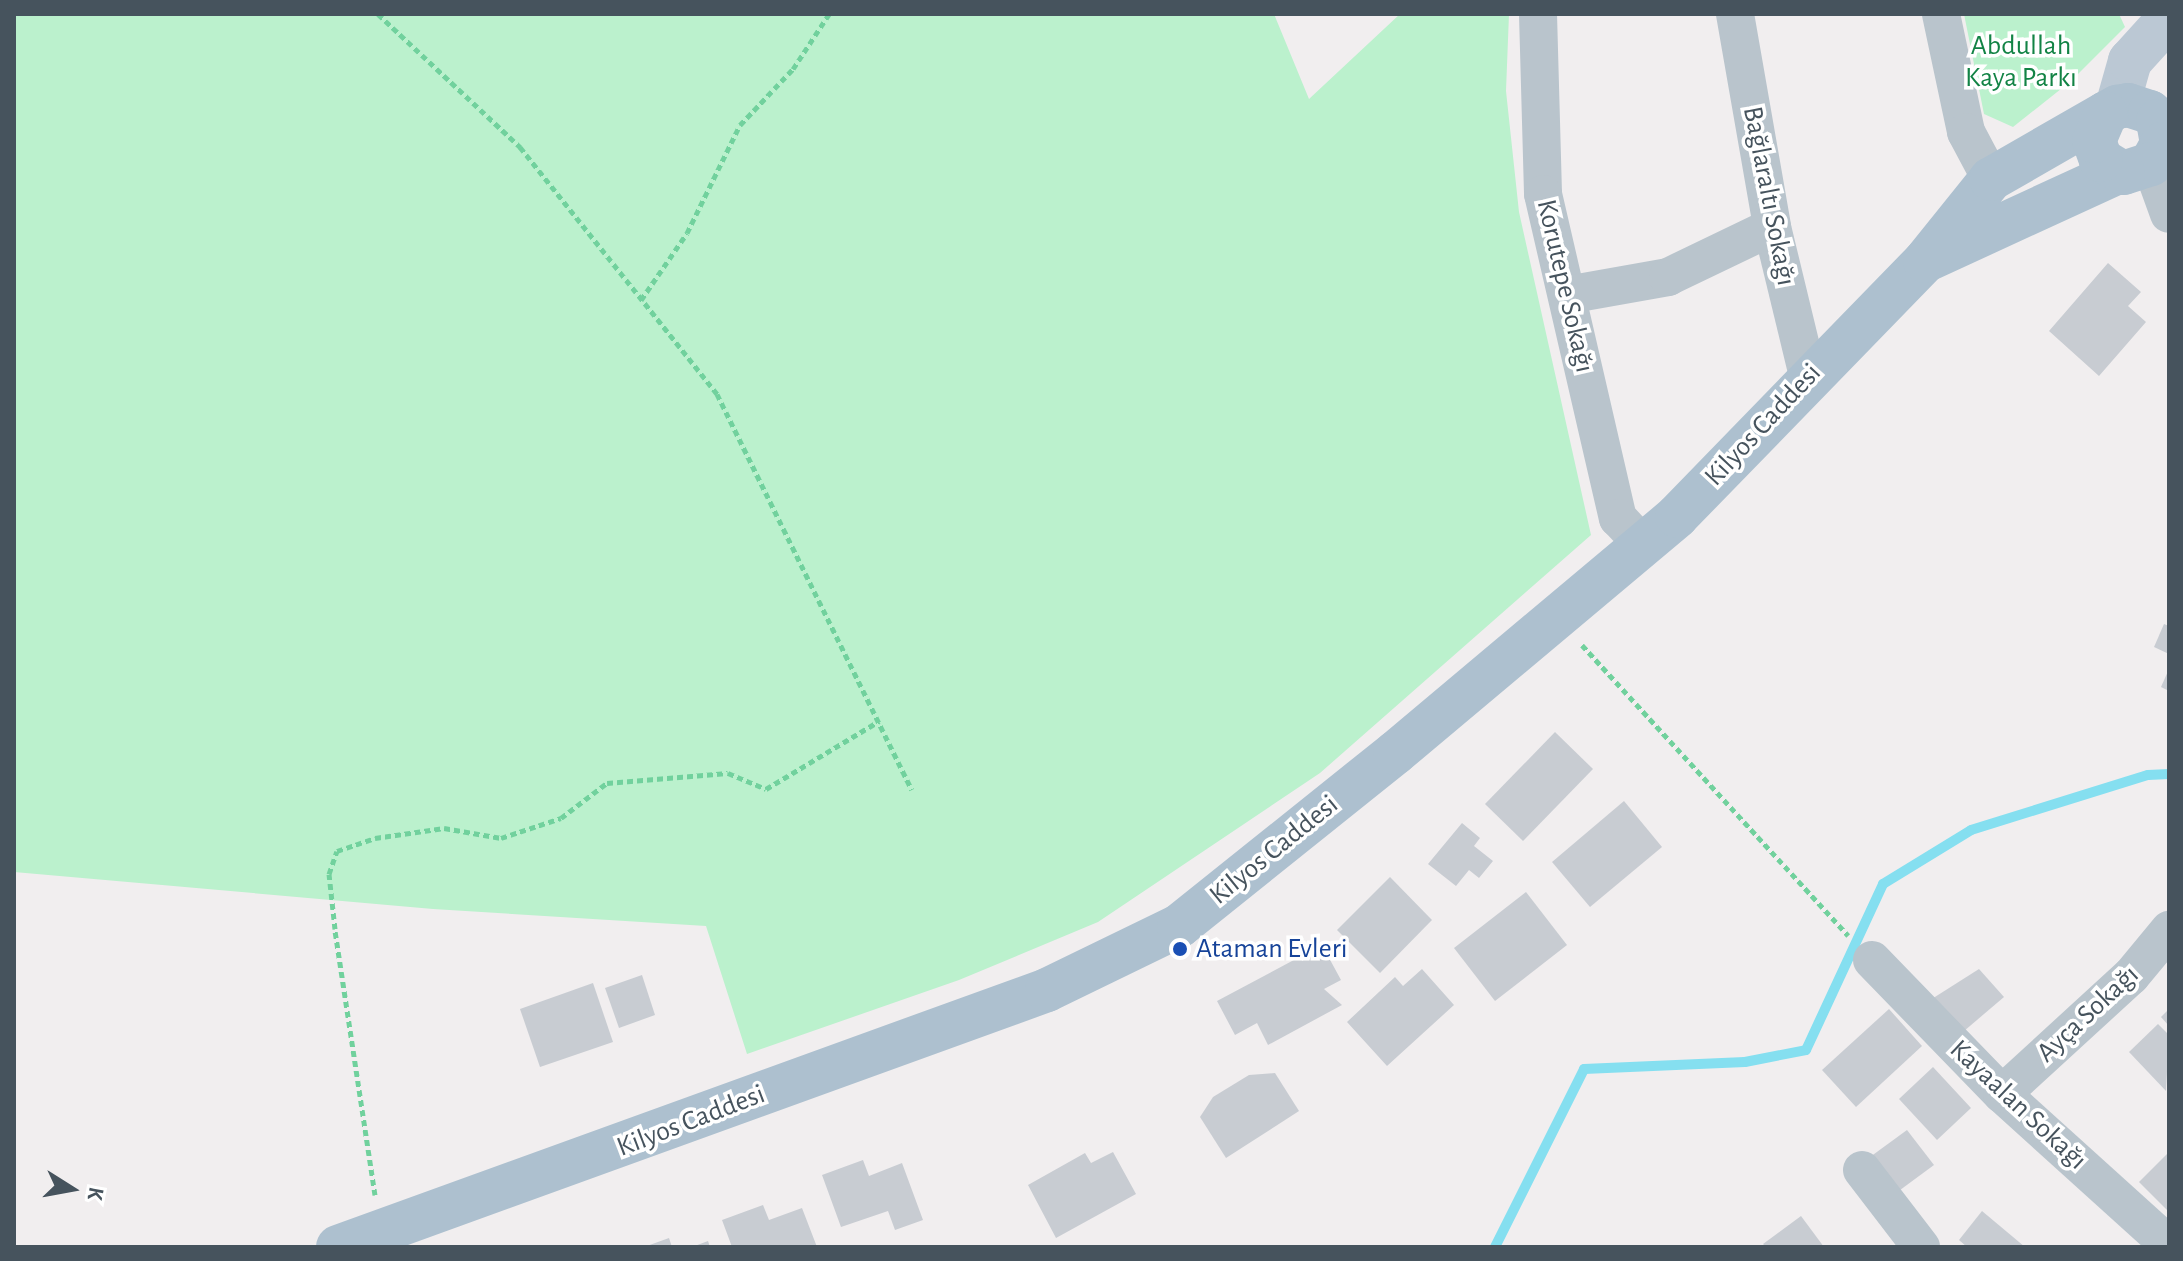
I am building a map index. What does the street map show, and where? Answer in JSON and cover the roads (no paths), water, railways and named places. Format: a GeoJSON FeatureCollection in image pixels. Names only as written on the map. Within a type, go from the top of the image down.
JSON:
{"type":"FeatureCollection","features":[{"type":"Feature","properties":{"kind":"main road"},"geometry":{"type":"LineString","coordinates":[[1925,261],[2142,138],[2165,24]]}},
{"type":"Feature","properties":{"kind":"main road"},"geometry":{"type":"LineString","coordinates":[[1925,261],[1991,179],[2142,138]]}},
{"type":"Feature","properties":{"kind":"main road","name":"Kilyos Caddesi"},"geometry":{"type":"LineString","coordinates":[[338,1247],[381,1235],[1047,990],[1179,926],[1677,516],[1808,376],[1925,261]]}},
{"type":"Feature","properties":{"kind":"street","name":"Korutepe Sokağı"},"geometry":{"type":"LineString","coordinates":[[1538,14],[1543,194],[1618,518],[1643,545]]}},
{"type":"Feature","properties":{"kind":"street","name":"Bağlaraltı Sokağı"},"geometry":{"type":"LineString","coordinates":[[1735,14],[1772,227],[1808,376]]}},
{"type":"Feature","properties":{"kind":"street"},"geometry":{"type":"LineString","coordinates":[[1941,14],[1966,132],[1991,179]]}},
{"type":"Feature","properties":{"kind":"street"},"geometry":{"type":"LineString","coordinates":[[2142,138],[2167,210]]}},
{"type":"Feature","properties":{"kind":"street"},"geometry":{"type":"LineString","coordinates":[[1567,295],[1668,277],[1772,227]]}},
{"type":"Feature","properties":{"kind":"street","name":"Ayça Sokağı"},"geometry":{"type":"LineString","coordinates":[[2002,1094],[2131,976],[2169,930]]}},
{"type":"Feature","properties":{"kind":"street","name":"Kayaalan Sokağı"},"geometry":{"type":"LineString","coordinates":[[1872,960],[2002,1094],[2169,1245]]}},
{"type":"Feature","properties":{"kind":"street"},"geometry":{"type":"LineString","coordinates":[[1862,1170],[1921,1247]]}},
{"type":"Feature","properties":{"kind":"waterway"},"geometry":{"type":"LineString","coordinates":[[1495,1247],[1584,1069],[1745,1062],[1806,1050],[1883,884],[1971,830],[2148,775],[2169,774]]}},
{"type":"Feature","properties":{"kind":"place","name":"Ataman Evleri"},"geometry":{"type":"Point","coordinates":[1180,949]}},
{"type":"Feature","properties":{"kind":"park label","name":"Abdullah Kaya Parkı"},"geometry":{"type":"Point","coordinates":[2021,62]}}]}
